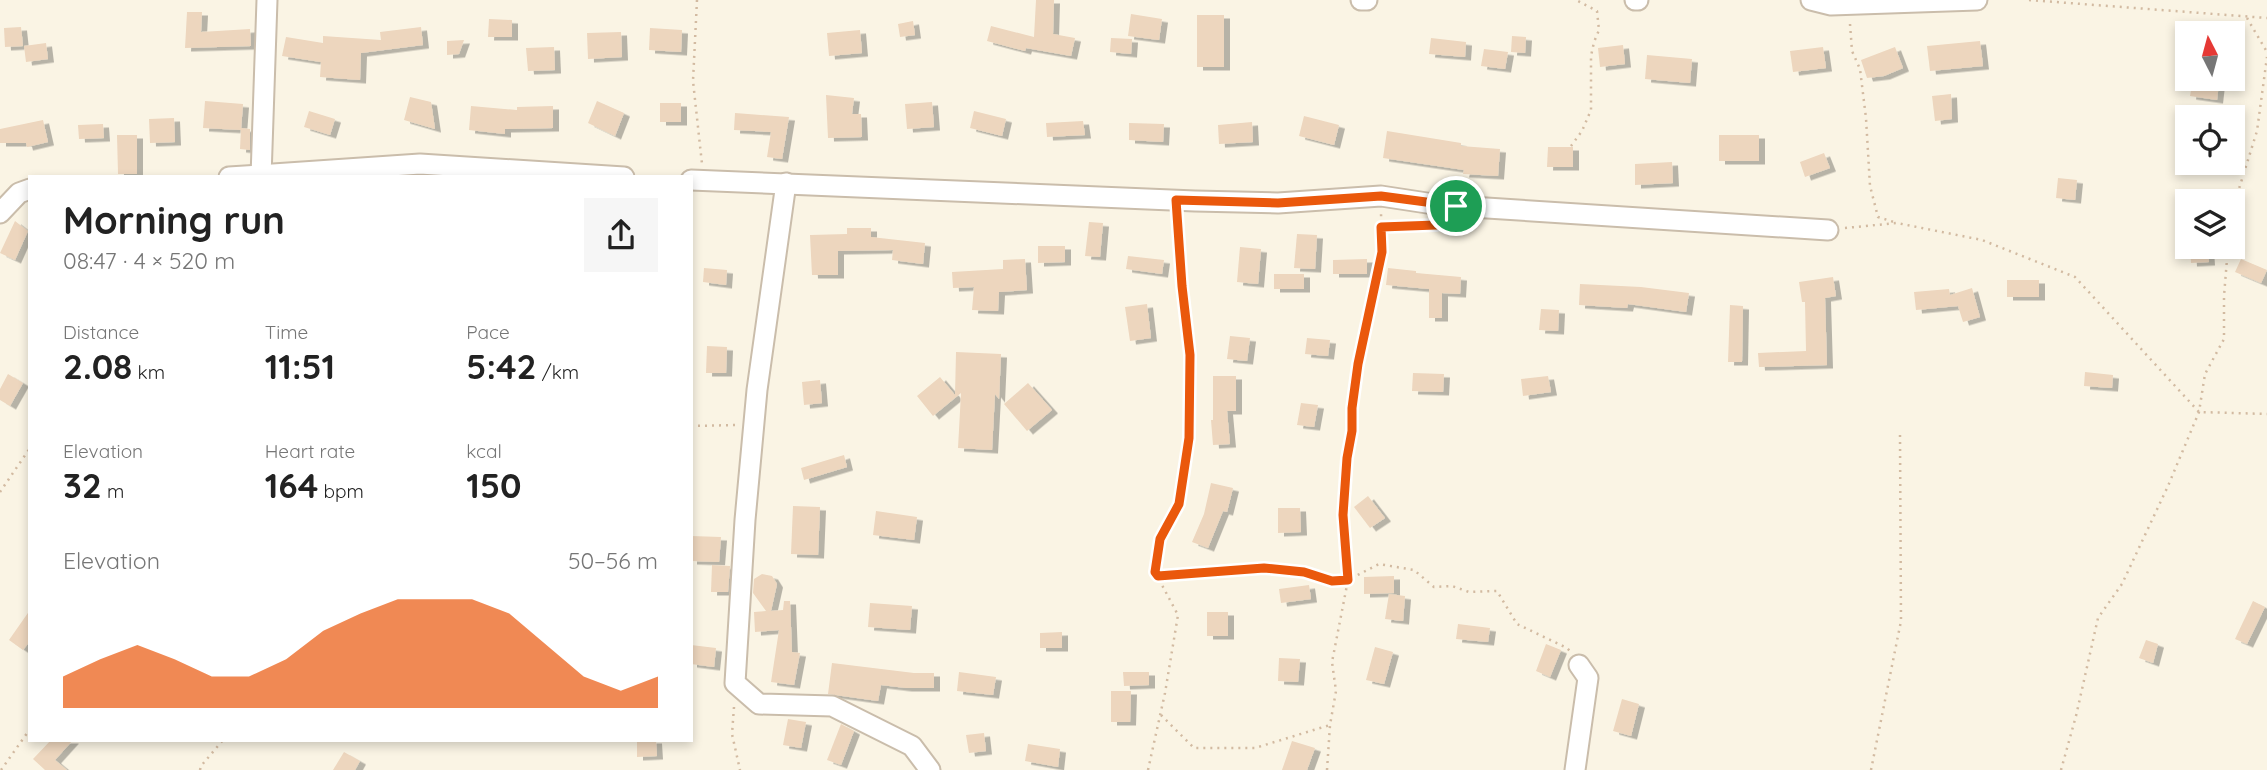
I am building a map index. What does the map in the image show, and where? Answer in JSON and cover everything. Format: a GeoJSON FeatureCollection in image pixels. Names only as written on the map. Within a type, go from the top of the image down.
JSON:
{"type":"FeatureCollection","features":[{"type":"Feature","properties":{"kind":"street"},"geometry":{"type":"LineString","coordinates":[[261,175],[267,0]]}},
{"type":"Feature","properties":{"kind":"street"},"geometry":{"type":"LineString","coordinates":[[1361,0],[1367,0]]}},
{"type":"Feature","properties":{"kind":"street"},"geometry":{"type":"LineString","coordinates":[[1811,0],[1831,5],[1977,0]]}},
{"type":"Feature","properties":{"kind":"street"},"geometry":{"type":"LineString","coordinates":[[274,175],[420,164],[593,175]]}},
{"type":"Feature","properties":{"kind":"street"},"geometry":{"type":"LineString","coordinates":[[697,180],[1278,203],[1381,196],[1456,206],[1828,230]]}},
{"type":"Feature","properties":{"kind":"street"},"geometry":{"type":"LineString","coordinates":[[786,183],[754,423],[735,683],[759,704],[832,706],[912,746],[930,770]]}},
{"type":"Feature","properties":{"kind":"street"},"geometry":{"type":"LineString","coordinates":[[0,214],[19,193],[28,190]]}},
{"type":"Feature","properties":{"kind":"street"},"geometry":{"type":"LineString","coordinates":[[1576,770],[1588,678],[1579,665]]}},
{"type":"Feature","properties":{"kind":"path"},"geometry":{"type":"LineString","coordinates":[[696,0],[692,81],[697,180]]}},
{"type":"Feature","properties":{"kind":"path"},"geometry":{"type":"LineString","coordinates":[[1571,146],[1582,131],[1591,110],[1591,56],[1599,30],[1597,11],[1576,0]]}},
{"type":"Feature","properties":{"kind":"path"},"geometry":{"type":"LineString","coordinates":[[2029,0],[2267,18]]}},
{"type":"Feature","properties":{"kind":"path"},"geometry":{"type":"LineString","coordinates":[[1848,4],[1853,51],[1860,69],[1866,118],[1870,186],[1878,217],[1982,240],[2075,277],[2199,412],[2266,415]]}},
{"type":"Feature","properties":{"kind":"path"},"geometry":{"type":"LineString","coordinates":[[2239,189],[2257,131],[2267,55],[2246,18]]}},
{"type":"Feature","properties":{"kind":"path"},"geometry":{"type":"LineString","coordinates":[[1326,770],[1329,725],[1336,691],[1332,662],[1348,580],[1343,515],[1347,458],[1358,364],[1382,252],[1381,196]]}},
{"type":"Feature","properties":{"kind":"path"},"geometry":{"type":"LineString","coordinates":[[1148,770],[1178,615],[1155,572],[1160,539],[1179,504],[1189,438],[1190,355],[1176,200]]}},
{"type":"Feature","properties":{"kind":"path"},"geometry":{"type":"LineString","coordinates":[[1381,227],[1436,225],[1449,221],[1456,206]]}},
{"type":"Feature","properties":{"kind":"path"},"geometry":{"type":"LineString","coordinates":[[1828,230],[1897,223]]}},
{"type":"Feature","properties":{"kind":"path"},"geometry":{"type":"LineString","coordinates":[[2061,770],[2098,618],[2122,584],[2199,412],[2206,374],[2224,339],[2227,259]]}},
{"type":"Feature","properties":{"kind":"path"},"geometry":{"type":"LineString","coordinates":[[693,426],[726,427],[754,423]]}},
{"type":"Feature","properties":{"kind":"path"},"geometry":{"type":"LineString","coordinates":[[1871,770],[1900,621],[1900,435]]}},
{"type":"Feature","properties":{"kind":"path"},"geometry":{"type":"LineString","coordinates":[[0,492],[28,451]]}},
{"type":"Feature","properties":{"kind":"path"},"geometry":{"type":"LineString","coordinates":[[1158,576],[1264,568],[1304,572],[1332,581],[1348,580],[1379,564],[1414,570],[1434,587],[1452,586],[1469,592],[1497,591],[1517,624],[1567,648],[1579,665]]}},
{"type":"Feature","properties":{"kind":"path"},"geometry":{"type":"LineString","coordinates":[[735,683],[732,734],[740,770]]}},
{"type":"Feature","properties":{"kind":"path"},"geometry":{"type":"LineString","coordinates":[[1160,714],[1194,748],[1255,748],[1329,725]]}},
{"type":"Feature","properties":{"kind":"path"},"geometry":{"type":"LineString","coordinates":[[1,770],[28,732]]}},
{"type":"Feature","properties":{"kind":"path"},"geometry":{"type":"LineString","coordinates":[[201,770],[201,766],[221,742]]}},
{"type":"Feature","properties":{"kind":"building"},"geometry":{"type":"Polygon","coordinates":[[[1036,0],[1054,0],[1053,34],[1075,38],[1071,56],[1026,48],[1025,51],[987,41],[991,26],[1034,37],[1036,0]]]}},
{"type":"Feature","properties":{"kind":"building"},"geometry":{"type":"Polygon","coordinates":[[[187,12],[202,12],[201,32],[250,29],[251,46],[185,48],[187,12]]]}},
{"type":"Feature","properties":{"kind":"building"},"geometry":{"type":"Polygon","coordinates":[[[1131,14],[1162,19],[1159,40],[1128,36],[1131,14]]]}},
{"type":"Feature","properties":{"kind":"building"},"geometry":{"type":"Polygon","coordinates":[[[1197,15],[1224,15],[1224,67],[1197,67],[1197,15]]]}},
{"type":"Feature","properties":{"kind":"building"},"geometry":{"type":"Polygon","coordinates":[[[489,19],[512,20],[512,37],[488,37],[489,19]]]}},
{"type":"Feature","properties":{"kind":"building"},"geometry":{"type":"Polygon","coordinates":[[[913,21],[915,35],[900,37],[898,24],[913,21]]]}},
{"type":"Feature","properties":{"kind":"building"},"geometry":{"type":"Polygon","coordinates":[[[21,27],[23,46],[5,47],[4,28],[21,27]]]}},
{"type":"Feature","properties":{"kind":"building"},"geometry":{"type":"Polygon","coordinates":[[[421,27],[423,45],[361,53],[360,80],[320,77],[321,62],[282,56],[286,37],[323,43],[323,36],[381,40],[380,32],[421,27]]]}},
{"type":"Feature","properties":{"kind":"building"},"geometry":{"type":"Polygon","coordinates":[[[650,28],[682,30],[681,52],[649,50],[650,28]]]}},
{"type":"Feature","properties":{"kind":"building"},"geometry":{"type":"Polygon","coordinates":[[[860,30],[862,53],[829,56],[827,33],[860,30]]]}},
{"type":"Feature","properties":{"kind":"building"},"geometry":{"type":"Polygon","coordinates":[[[621,32],[622,57],[588,59],[587,33],[621,32]]]}},
{"type":"Feature","properties":{"kind":"building"},"geometry":{"type":"Polygon","coordinates":[[[1512,36],[1526,37],[1525,53],[1511,52],[1512,36]]]}},
{"type":"Feature","properties":{"kind":"building"},"geometry":{"type":"Polygon","coordinates":[[[1111,38],[1132,39],[1131,54],[1110,52],[1111,38]]]}},
{"type":"Feature","properties":{"kind":"building"},"geometry":{"type":"Polygon","coordinates":[[[1431,38],[1466,42],[1465,57],[1429,54],[1431,38]]]}},
{"type":"Feature","properties":{"kind":"building"},"geometry":{"type":"Polygon","coordinates":[[[464,40],[459,54],[447,55],[447,41],[464,40]]]}},
{"type":"Feature","properties":{"kind":"building"},"geometry":{"type":"Polygon","coordinates":[[[1980,41],[1983,66],[1930,71],[1927,46],[1980,41]]]}},
{"type":"Feature","properties":{"kind":"building"},"geometry":{"type":"Polygon","coordinates":[[[46,43],[48,59],[26,62],[24,46],[46,43]]]}},
{"type":"Feature","properties":{"kind":"building"},"geometry":{"type":"Polygon","coordinates":[[[1623,45],[1625,64],[1600,67],[1598,48],[1623,45]]]}},
{"type":"Feature","properties":{"kind":"building"},"geometry":{"type":"Polygon","coordinates":[[[554,47],[555,70],[528,71],[526,48],[554,47]]]}},
{"type":"Feature","properties":{"kind":"building"},"geometry":{"type":"Polygon","coordinates":[[[1823,47],[1826,68],[1793,72],[1790,51],[1823,47]]]}},
{"type":"Feature","properties":{"kind":"building"},"geometry":{"type":"Polygon","coordinates":[[[1895,47],[1903,68],[1884,76],[1867,78],[1861,60],[1895,47]]]}},
{"type":"Feature","properties":{"kind":"building"},"geometry":{"type":"Polygon","coordinates":[[[1484,49],[1508,52],[1505,69],[1481,66],[1484,49]]]}},
{"type":"Feature","properties":{"kind":"building"},"geometry":{"type":"Polygon","coordinates":[[[1647,55],[1692,59],[1690,83],[1645,79],[1647,55]]]}},
{"type":"Feature","properties":{"kind":"building"},"geometry":{"type":"Polygon","coordinates":[[[2191,91],[2218,91],[2217,100],[2190,96],[2191,91]]]}},
{"type":"Feature","properties":{"kind":"building"},"geometry":{"type":"Polygon","coordinates":[[[1951,94],[1952,119],[1935,121],[1932,96],[1951,94]]]}},
{"type":"Feature","properties":{"kind":"building"},"geometry":{"type":"Polygon","coordinates":[[[826,95],[854,98],[852,114],[861,114],[862,137],[828,138],[826,95]]]}},
{"type":"Feature","properties":{"kind":"building"},"geometry":{"type":"Polygon","coordinates":[[[410,97],[431,102],[435,129],[404,120],[410,97]]]}},
{"type":"Feature","properties":{"kind":"building"},"geometry":{"type":"Polygon","coordinates":[[[205,101],[243,104],[241,130],[203,128],[205,101]]]}},
{"type":"Feature","properties":{"kind":"building"},"geometry":{"type":"Polygon","coordinates":[[[597,101],[624,113],[615,136],[588,123],[597,101]]]}},
{"type":"Feature","properties":{"kind":"building"},"geometry":{"type":"Polygon","coordinates":[[[932,102],[934,127],[907,129],[905,104],[932,102]]]}},
{"type":"Feature","properties":{"kind":"building"},"geometry":{"type":"Polygon","coordinates":[[[660,103],[681,103],[681,122],[660,122],[660,103]]]}},
{"type":"Feature","properties":{"kind":"building"},"geometry":{"type":"Polygon","coordinates":[[[471,106],[517,110],[517,107],[553,106],[553,128],[505,129],[505,134],[469,130],[471,106]]]}},
{"type":"Feature","properties":{"kind":"building"},"geometry":{"type":"Polygon","coordinates":[[[309,111],[335,119],[330,135],[304,127],[309,111]]]}},
{"type":"Feature","properties":{"kind":"building"},"geometry":{"type":"Polygon","coordinates":[[[974,111],[1006,119],[1002,136],[970,128],[974,111]]]}},
{"type":"Feature","properties":{"kind":"building"},"geometry":{"type":"Polygon","coordinates":[[[735,113],[789,117],[782,159],[767,157],[771,132],[734,130],[735,113]]]}},
{"type":"Feature","properties":{"kind":"building"},"geometry":{"type":"Polygon","coordinates":[[[1304,116],[1339,125],[1334,145],[1299,136],[1304,116]]]}},
{"type":"Feature","properties":{"kind":"building"},"geometry":{"type":"Polygon","coordinates":[[[174,118],[175,142],[150,143],[149,119],[174,118]]]}},
{"type":"Feature","properties":{"kind":"building"},"geometry":{"type":"Polygon","coordinates":[[[43,120],[48,142],[27,147],[26,143],[0,143],[0,129],[43,120]]]}},
{"type":"Feature","properties":{"kind":"building"},"geometry":{"type":"Polygon","coordinates":[[[1083,121],[1085,135],[1047,137],[1046,123],[1083,121]]]}},
{"type":"Feature","properties":{"kind":"building"},"geometry":{"type":"Polygon","coordinates":[[[1252,122],[1253,142],[1219,144],[1218,125],[1252,122]]]}},
{"type":"Feature","properties":{"kind":"building"},"geometry":{"type":"Polygon","coordinates":[[[1129,123],[1164,124],[1163,142],[1129,140],[1129,123]]]}},
{"type":"Feature","properties":{"kind":"building"},"geometry":{"type":"Polygon","coordinates":[[[103,124],[104,138],[79,139],[78,125],[103,124]]]}},
{"type":"Feature","properties":{"kind":"building"},"geometry":{"type":"Polygon","coordinates":[[[241,128],[250,129],[250,150],[240,149],[241,128]]]}},
{"type":"Feature","properties":{"kind":"building"},"geometry":{"type":"Polygon","coordinates":[[[1387,131],[1461,143],[1461,146],[1500,149],[1498,176],[1463,174],[1464,170],[1383,158],[1387,131]]]}},
{"type":"Feature","properties":{"kind":"building"},"geometry":{"type":"Polygon","coordinates":[[[117,135],[137,135],[137,174],[118,174],[117,135]]]}},
{"type":"Feature","properties":{"kind":"building"},"geometry":{"type":"Polygon","coordinates":[[[1719,135],[1759,135],[1759,161],[1719,161],[1719,135]]]}},
{"type":"Feature","properties":{"kind":"building"},"geometry":{"type":"Polygon","coordinates":[[[1548,147],[1573,147],[1573,167],[1547,167],[1548,147]]]}},
{"type":"Feature","properties":{"kind":"building"},"geometry":{"type":"Polygon","coordinates":[[[1824,153],[1830,168],[1805,177],[1800,162],[1824,153]]]}},
{"type":"Feature","properties":{"kind":"building"},"geometry":{"type":"Polygon","coordinates":[[[1672,162],[1673,183],[1635,185],[1635,164],[1672,162]]]}},
{"type":"Feature","properties":{"kind":"building"},"geometry":{"type":"Polygon","coordinates":[[[2058,178],[2077,180],[2075,200],[2056,198],[2058,178]]]}},
{"type":"Feature","properties":{"kind":"building"},"geometry":{"type":"Polygon","coordinates":[[[15,221],[28,231],[15,260],[0,253],[15,221]]]}},
{"type":"Feature","properties":{"kind":"building"},"geometry":{"type":"Polygon","coordinates":[[[1089,222],[1103,223],[1100,257],[1085,256],[1089,222]]]}},
{"type":"Feature","properties":{"kind":"building"},"geometry":{"type":"Polygon","coordinates":[[[847,228],[871,228],[871,237],[925,243],[923,264],[892,260],[893,250],[838,251],[838,275],[812,275],[810,235],[847,234],[847,228]]]}},
{"type":"Feature","properties":{"kind":"building"},"geometry":{"type":"Polygon","coordinates":[[[1297,234],[1317,235],[1315,269],[1294,268],[1297,234]]]}},
{"type":"Feature","properties":{"kind":"building"},"geometry":{"type":"Polygon","coordinates":[[[1038,246],[1065,246],[1065,262],[1038,263],[1038,246]]]}},
{"type":"Feature","properties":{"kind":"building"},"geometry":{"type":"Polygon","coordinates":[[[1240,247],[1261,249],[1258,284],[1237,282],[1240,247]]]}},
{"type":"Feature","properties":{"kind":"building"},"geometry":{"type":"Polygon","coordinates":[[[1128,256],[1164,260],[1162,274],[1126,269],[1128,256]]]}},
{"type":"Feature","properties":{"kind":"building"},"geometry":{"type":"Polygon","coordinates":[[[1025,259],[1027,290],[999,292],[998,311],[972,310],[974,287],[953,288],[952,272],[1003,269],[1003,260],[1025,259]]]}},
{"type":"Feature","properties":{"kind":"building"},"geometry":{"type":"Polygon","coordinates":[[[1367,259],[1367,274],[1333,274],[1333,260],[1367,259]]]}},
{"type":"Feature","properties":{"kind":"building"},"geometry":{"type":"Polygon","coordinates":[[[2191,259],[2209,259],[2209,262],[2191,263],[2191,259]]]}},
{"type":"Feature","properties":{"kind":"building"},"geometry":{"type":"Polygon","coordinates":[[[2241,259],[2267,270],[2261,283],[2235,272],[2241,259]]]}},
{"type":"Feature","properties":{"kind":"building"},"geometry":{"type":"Polygon","coordinates":[[[704,268],[727,270],[726,285],[703,282],[704,268]]]}},
{"type":"Feature","properties":{"kind":"building"},"geometry":{"type":"Polygon","coordinates":[[[1388,268],[1461,277],[1460,294],[1442,293],[1442,318],[1429,318],[1429,289],[1386,285],[1388,268]]]}},
{"type":"Feature","properties":{"kind":"building"},"geometry":{"type":"Polygon","coordinates":[[[1274,274],[1304,274],[1304,289],[1274,289],[1274,274]]]}},
{"type":"Feature","properties":{"kind":"building"},"geometry":{"type":"Polygon","coordinates":[[[1833,277],[1836,296],[1825,298],[1827,365],[1759,367],[1758,353],[1806,351],[1805,302],[1802,302],[1799,282],[1833,277]]]}},
{"type":"Feature","properties":{"kind":"building"},"geometry":{"type":"Polygon","coordinates":[[[2007,280],[2039,280],[2039,297],[2007,297],[2007,280]]]}},
{"type":"Feature","properties":{"kind":"building"},"geometry":{"type":"Polygon","coordinates":[[[1580,284],[1689,293],[1686,312],[1628,304],[1627,308],[1579,305],[1580,284]]]}},
{"type":"Feature","properties":{"kind":"building"},"geometry":{"type":"Polygon","coordinates":[[[1972,288],[1980,317],[1963,322],[1958,306],[1916,310],[1914,292],[1949,289],[1950,295],[1972,288]]]}},
{"type":"Feature","properties":{"kind":"building"},"geometry":{"type":"Polygon","coordinates":[[[1147,304],[1151,338],[1130,341],[1125,307],[1147,304]]]}},
{"type":"Feature","properties":{"kind":"building"},"geometry":{"type":"Polygon","coordinates":[[[1730,305],[1743,306],[1742,362],[1728,362],[1730,305]]]}},
{"type":"Feature","properties":{"kind":"building"},"geometry":{"type":"Polygon","coordinates":[[[1541,309],[1559,310],[1558,331],[1539,330],[1541,309]]]}},
{"type":"Feature","properties":{"kind":"building"},"geometry":{"type":"Polygon","coordinates":[[[1230,336],[1250,338],[1247,361],[1227,359],[1230,336]]]}},
{"type":"Feature","properties":{"kind":"building"},"geometry":{"type":"Polygon","coordinates":[[[1307,338],[1330,340],[1328,356],[1305,354],[1307,338]]]}},
{"type":"Feature","properties":{"kind":"building"},"geometry":{"type":"Polygon","coordinates":[[[707,346],[727,347],[726,373],[706,373],[707,346]]]}},
{"type":"Feature","properties":{"kind":"building"},"geometry":{"type":"Polygon","coordinates":[[[956,352],[1001,354],[999,399],[995,394],[992,450],[958,448],[961,393],[933,416],[917,396],[940,377],[955,395],[956,352]]]}},
{"type":"Feature","properties":{"kind":"building"},"geometry":{"type":"Polygon","coordinates":[[[2085,372],[2113,375],[2112,388],[2084,386],[2085,372]]]}},
{"type":"Feature","properties":{"kind":"building"},"geometry":{"type":"Polygon","coordinates":[[[1413,373],[1444,374],[1443,392],[1412,391],[1413,373]]]}},
{"type":"Feature","properties":{"kind":"building"},"geometry":{"type":"Polygon","coordinates":[[[8,374],[23,383],[10,406],[0,400],[0,389],[8,374]]]}},
{"type":"Feature","properties":{"kind":"building"},"geometry":{"type":"Polygon","coordinates":[[[1213,376],[1236,376],[1236,411],[1227,411],[1230,444],[1213,445],[1213,376]]]}},
{"type":"Feature","properties":{"kind":"building"},"geometry":{"type":"Polygon","coordinates":[[[1548,376],[1551,392],[1523,396],[1521,379],[1548,376]]]}},
{"type":"Feature","properties":{"kind":"building"},"geometry":{"type":"Polygon","coordinates":[[[820,380],[822,403],[804,405],[802,382],[820,380]]]}},
{"type":"Feature","properties":{"kind":"building"},"geometry":{"type":"Polygon","coordinates":[[[1028,383],[1052,410],[1027,431],[1004,404],[1028,383]]]}},
{"type":"Feature","properties":{"kind":"building"},"geometry":{"type":"Polygon","coordinates":[[[1301,403],[1318,405],[1314,427],[1297,425],[1301,403]]]}},
{"type":"Feature","properties":{"kind":"building"},"geometry":{"type":"Polygon","coordinates":[[[844,455],[847,467],[804,480],[801,468],[844,455]]]}},
{"type":"Feature","properties":{"kind":"building"},"geometry":{"type":"Polygon","coordinates":[[[1211,483],[1233,488],[1227,512],[1223,511],[1208,548],[1192,542],[1204,514],[1211,483]]]}},
{"type":"Feature","properties":{"kind":"building"},"geometry":{"type":"Polygon","coordinates":[[[1368,496],[1385,518],[1370,528],[1354,507],[1368,496]]]}},
{"type":"Feature","properties":{"kind":"building"},"geometry":{"type":"Polygon","coordinates":[[[793,506],[820,507],[818,555],[791,554],[793,506]]]}},
{"type":"Feature","properties":{"kind":"building"},"geometry":{"type":"Polygon","coordinates":[[[1278,508],[1300,508],[1301,532],[1278,533],[1278,508]]]}},
{"type":"Feature","properties":{"kind":"building"},"geometry":{"type":"Polygon","coordinates":[[[876,511],[917,517],[914,540],[873,535],[876,511]]]}},
{"type":"Feature","properties":{"kind":"building"},"geometry":{"type":"Polygon","coordinates":[[[693,536],[721,537],[719,562],[693,561],[693,536]]]}},
{"type":"Feature","properties":{"kind":"building"},"geometry":{"type":"Polygon","coordinates":[[[712,565],[730,566],[728,592],[711,592],[712,565]]]}},
{"type":"Feature","properties":{"kind":"building"},"geometry":{"type":"Polygon","coordinates":[[[762,574],[772,576],[777,584],[771,611],[783,610],[784,601],[790,601],[792,652],[800,653],[794,685],[771,682],[779,630],[755,632],[754,612],[766,611],[753,593],[754,579],[762,574]]]}},
{"type":"Feature","properties":{"kind":"building"},"geometry":{"type":"Polygon","coordinates":[[[1394,576],[1394,593],[1364,594],[1364,577],[1394,576]]]}},
{"type":"Feature","properties":{"kind":"building"},"geometry":{"type":"Polygon","coordinates":[[[1309,585],[1311,599],[1281,603],[1279,589],[1309,585]]]}},
{"type":"Feature","properties":{"kind":"building"},"geometry":{"type":"Polygon","coordinates":[[[1389,594],[1405,596],[1403,621],[1385,619],[1389,594]]]}},
{"type":"Feature","properties":{"kind":"building"},"geometry":{"type":"Polygon","coordinates":[[[2253,601],[2265,607],[2247,644],[2235,639],[2253,601]]]}},
{"type":"Feature","properties":{"kind":"building"},"geometry":{"type":"Polygon","coordinates":[[[870,603],[912,606],[910,630],[868,627],[870,603]]]}},
{"type":"Feature","properties":{"kind":"building"},"geometry":{"type":"Polygon","coordinates":[[[1207,612],[1228,612],[1228,636],[1207,636],[1207,612]]]}},
{"type":"Feature","properties":{"kind":"building"},"geometry":{"type":"Polygon","coordinates":[[[28,613],[28,644],[23,650],[9,640],[28,613]]]}},
{"type":"Feature","properties":{"kind":"building"},"geometry":{"type":"Polygon","coordinates":[[[1458,624],[1490,628],[1488,642],[1456,639],[1458,624]]]}},
{"type":"Feature","properties":{"kind":"building"},"geometry":{"type":"Polygon","coordinates":[[[1062,632],[1062,648],[1040,648],[1040,633],[1062,632]]]}},
{"type":"Feature","properties":{"kind":"building"},"geometry":{"type":"Polygon","coordinates":[[[2146,640],[2158,644],[2153,663],[2139,658],[2146,640]]]}},
{"type":"Feature","properties":{"kind":"building"},"geometry":{"type":"Polygon","coordinates":[[[1546,644],[1561,650],[1550,677],[1536,671],[1546,644]]]}},
{"type":"Feature","properties":{"kind":"building"},"geometry":{"type":"Polygon","coordinates":[[[693,645],[716,648],[714,667],[693,664],[693,645]]]}},
{"type":"Feature","properties":{"kind":"building"},"geometry":{"type":"Polygon","coordinates":[[[1375,647],[1393,652],[1384,684],[1366,680],[1375,647]]]}},
{"type":"Feature","properties":{"kind":"building"},"geometry":{"type":"Polygon","coordinates":[[[1279,658],[1300,659],[1298,682],[1278,681],[1279,658]]]}},
{"type":"Feature","properties":{"kind":"building"},"geometry":{"type":"Polygon","coordinates":[[[832,663],[934,673],[934,688],[881,685],[878,701],[828,694],[832,663]]]}},
{"type":"Feature","properties":{"kind":"building"},"geometry":{"type":"Polygon","coordinates":[[[959,672],[996,677],[993,695],[957,691],[959,672]]]}},
{"type":"Feature","properties":{"kind":"building"},"geometry":{"type":"Polygon","coordinates":[[[1123,672],[1149,672],[1149,685],[1124,686],[1123,672]]]}},
{"type":"Feature","properties":{"kind":"building"},"geometry":{"type":"Polygon","coordinates":[[[1111,691],[1131,691],[1130,722],[1111,722],[1111,691]]]}},
{"type":"Feature","properties":{"kind":"building"},"geometry":{"type":"Polygon","coordinates":[[[1622,699],[1639,704],[1631,736],[1613,731],[1622,699]]]}},
{"type":"Feature","properties":{"kind":"building"},"geometry":{"type":"Polygon","coordinates":[[[788,719],[806,722],[801,748],[783,745],[788,719]]]}},
{"type":"Feature","properties":{"kind":"building"},"geometry":{"type":"Polygon","coordinates":[[[841,724],[854,731],[841,765],[827,760],[841,724]]]}},
{"type":"Feature","properties":{"kind":"building"},"geometry":{"type":"Polygon","coordinates":[[[984,733],[986,751],[969,753],[966,735],[984,733]]]}},
{"type":"Feature","properties":{"kind":"building"},"geometry":{"type":"Polygon","coordinates":[[[1292,741],[1315,748],[1307,770],[1282,770],[1292,741]]]}},
{"type":"Feature","properties":{"kind":"building"},"geometry":{"type":"Polygon","coordinates":[[[49,742],[71,742],[55,760],[67,770],[45,770],[33,759],[49,742]]]}},
{"type":"Feature","properties":{"kind":"building"},"geometry":{"type":"Polygon","coordinates":[[[637,742],[656,742],[657,756],[637,757],[637,742]]]}},
{"type":"Feature","properties":{"kind":"building"},"geometry":{"type":"Polygon","coordinates":[[[1028,744],[1060,749],[1058,767],[1025,761],[1028,744]]]}},
{"type":"Feature","properties":{"kind":"building"},"geometry":{"type":"Polygon","coordinates":[[[344,752],[360,761],[355,770],[333,770],[344,752]]]}},
{"type":"Feature","properties":{"kind":"route"},"geometry":{"type":"LineString","coordinates":[[1381,196],[1456,206],[1449,221],[1436,225],[1381,227],[1382,252],[1358,364],[1347,458],[1343,515],[1348,580],[1332,581],[1304,572],[1264,568],[1158,576],[1155,572],[1160,539],[1179,504],[1189,438],[1190,355],[1176,200],[1278,203],[1381,196]]}}]}
